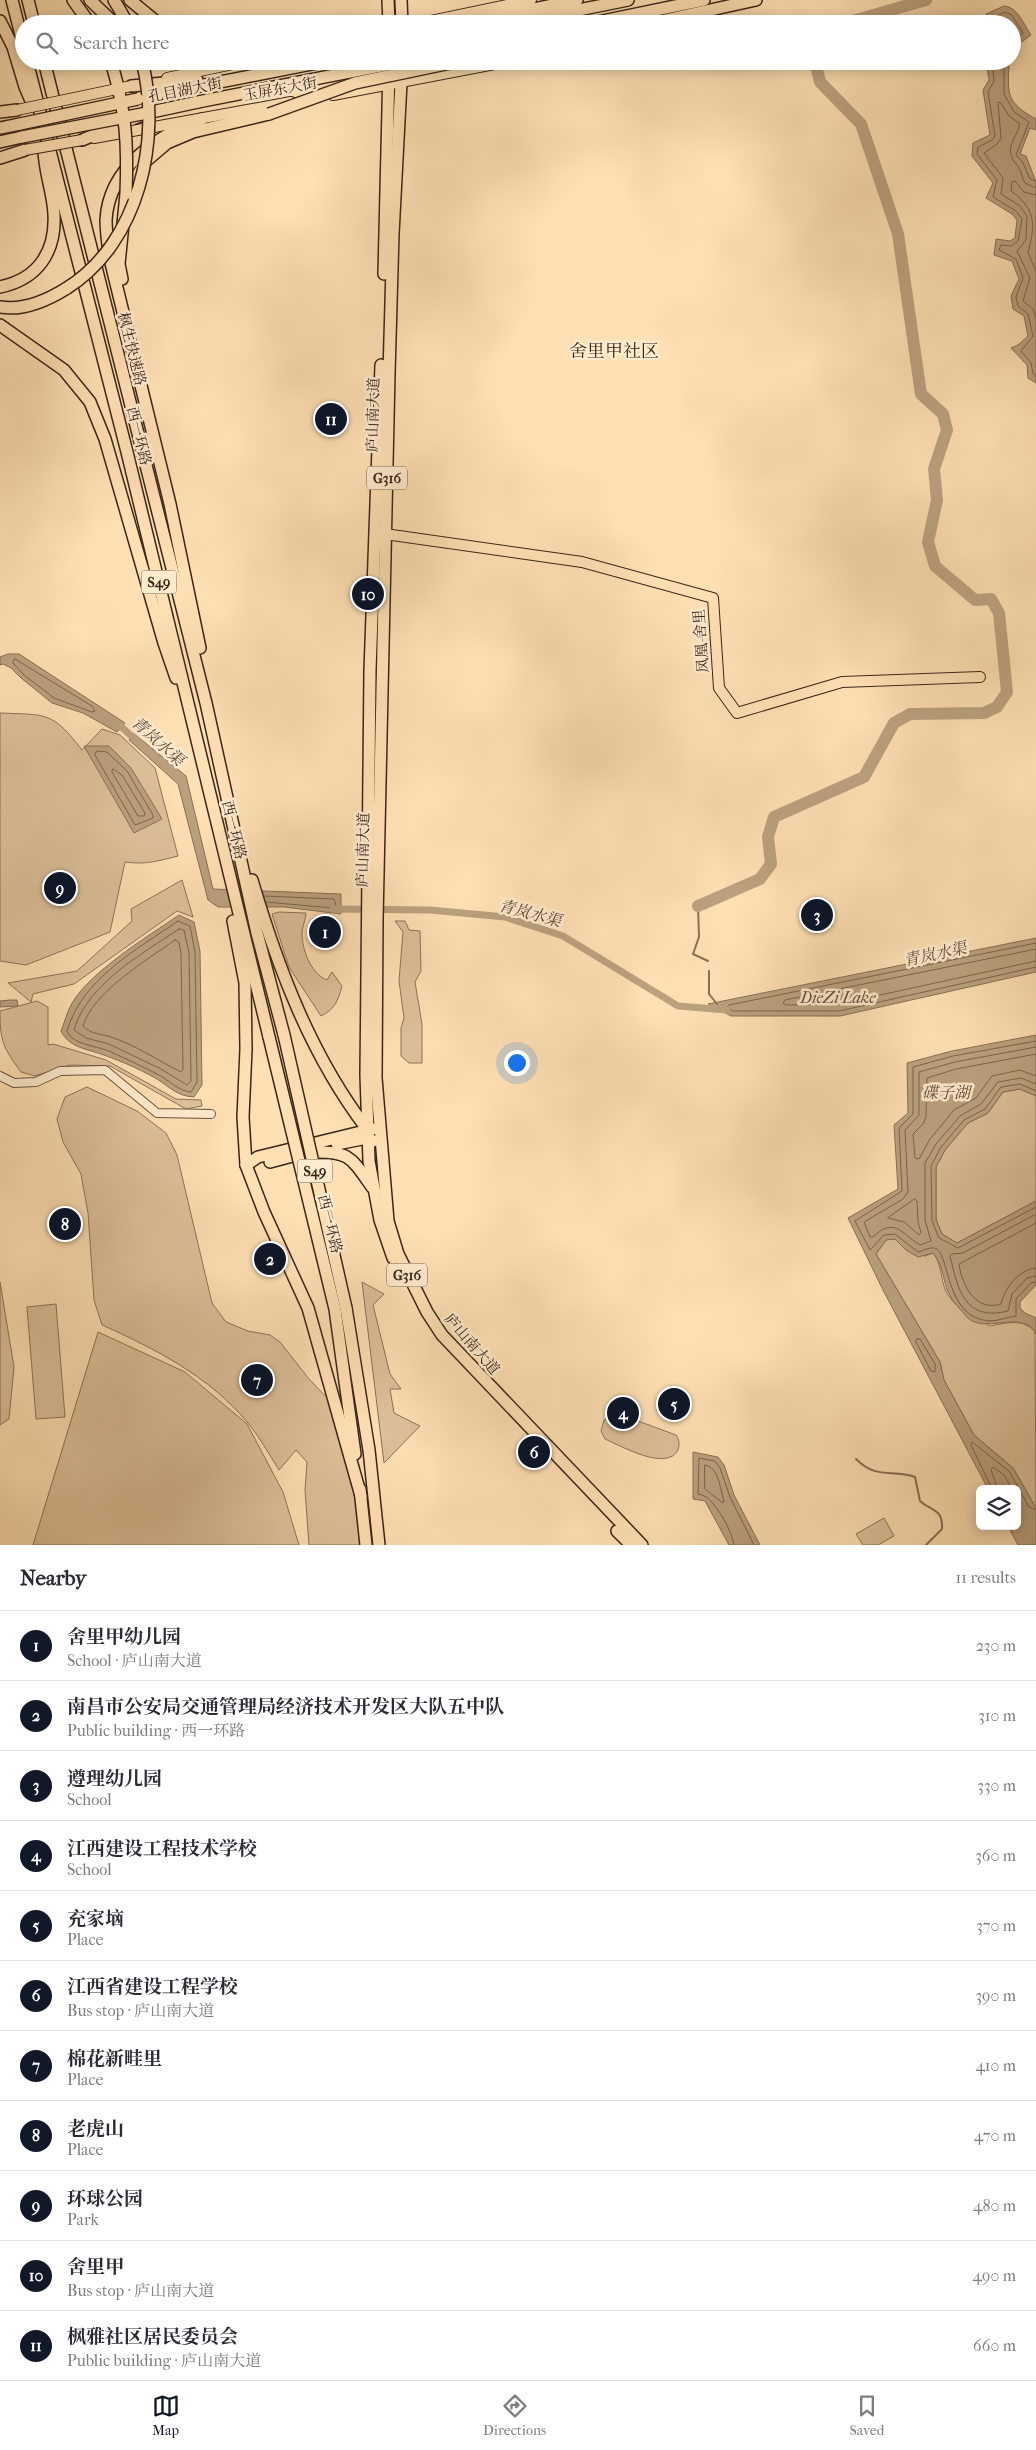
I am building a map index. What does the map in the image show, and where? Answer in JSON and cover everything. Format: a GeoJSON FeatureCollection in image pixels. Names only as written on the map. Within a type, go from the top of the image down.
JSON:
{"type":"FeatureCollection","features":[{"type":"Feature","properties":{"kind":"highway"},"geometry":{"type":"LineString","coordinates":[[12,0],[16,15]]}},
{"type":"Feature","properties":{"kind":"highway"},"geometry":{"type":"LineString","coordinates":[[28,0],[32,15]]}},
{"type":"Feature","properties":{"kind":"highway"},"geometry":{"type":"LineString","coordinates":[[73,0],[84,15]]}},
{"type":"Feature","properties":{"kind":"highway"},"geometry":{"type":"LineString","coordinates":[[90,0],[106,15]]}},
{"type":"Feature","properties":{"kind":"highway"},"geometry":{"type":"LineString","coordinates":[[114,0],[123,15]]}},
{"type":"Feature","properties":{"kind":"highway"},"geometry":{"type":"LineString","coordinates":[[130,0],[148,15]]}},
{"type":"Feature","properties":{"kind":"highway"},"geometry":{"type":"LineString","coordinates":[[388,0],[389,15]]}},
{"type":"Feature","properties":{"kind":"highway"},"geometry":{"type":"LineString","coordinates":[[401,0],[402,15]]}},
{"type":"Feature","properties":{"kind":"highway"},"geometry":{"type":"LineString","coordinates":[[522,15],[577,0]]}},
{"type":"Feature","properties":{"kind":"highway"},"geometry":{"type":"LineString","coordinates":[[532,15],[628,0]]}},
{"type":"Feature","properties":{"kind":"highway"},"geometry":{"type":"LineString","coordinates":[[632,15],[704,0]]}},
{"type":"Feature","properties":{"kind":"highway"},"geometry":{"type":"LineString","coordinates":[[692,15],[756,0]]}},
{"type":"Feature","properties":{"kind":"highway"},"geometry":{"type":"LineString","coordinates":[[0,21],[15,54]]}},
{"type":"Feature","properties":{"kind":"highway"},"geometry":{"type":"LineString","coordinates":[[0,287],[14,284],[34,272],[46,259],[54,238],[54,212],[44,164],[44,128],[25,87],[20,70]]}},
{"type":"Feature","properties":{"kind":"highway","name":"S49"},"geometry":{"type":"LineString","coordinates":[[29,70],[44,128]]}},
{"type":"Feature","properties":{"kind":"highway","name":"枫生快速路"},"geometry":{"type":"LineString","coordinates":[[46,70],[206,703]]}},
{"type":"Feature","properties":{"kind":"highway"},"geometry":{"type":"LineString","coordinates":[[113,70],[126,123],[128,153],[119,264],[137,372]]}},
{"type":"Feature","properties":{"kind":"highway"},"geometry":{"type":"LineString","coordinates":[[0,307],[27,305],[51,298],[80,280],[104,254],[126,220],[142,180],[148,138],[148,108],[143,70]]}},
{"type":"Feature","properties":{"kind":"highway"},"geometry":{"type":"LineString","coordinates":[[131,86],[254,75],[280,70]]}},
{"type":"Feature","properties":{"kind":"highway","name":"孔目湖大街"},"geometry":{"type":"LineString","coordinates":[[0,142],[360,70]]}},
{"type":"Feature","properties":{"kind":"highway","name":"庐山南大道"},"geometry":{"type":"LineString","coordinates":[[380,533],[389,70]]}},
{"type":"Feature","properties":{"kind":"highway","name":"庐山南大道"},"geometry":{"type":"LineString","coordinates":[[402,70],[380,533],[370,663],[373,895],[367,1134],[374,1189],[387,1244],[419,1312],[434,1336],[480,1388],[631,1545]]}},
{"type":"Feature","properties":{"kind":"highway"},"geometry":{"type":"LineString","coordinates":[[126,194],[146,161],[167,143],[193,132],[270,114],[355,83],[417,70]]}},
{"type":"Feature","properties":{"kind":"highway","name":"孔目湖大街"},"geometry":{"type":"LineString","coordinates":[[0,128],[254,75]]}},
{"type":"Feature","properties":{"kind":"highway"},"geometry":{"type":"LineString","coordinates":[[0,113],[17,110]]}},
{"type":"Feature","properties":{"kind":"highway"},"geometry":{"type":"LineString","coordinates":[[82,140],[147,113]]}},
{"type":"Feature","properties":{"kind":"highway"},"geometry":{"type":"LineString","coordinates":[[202,119],[179,127],[157,139],[136,157],[112,190],[106,220],[109,255],[170,504],[198,642],[213,732]]}},
{"type":"Feature","properties":{"kind":"highway","name":"西一环路"},"geometry":{"type":"LineString","coordinates":[[44,128],[197,735],[211,801],[269,1038],[340,1309],[366,1545]]}},
{"type":"Feature","properties":{"kind":"highway"},"geometry":{"type":"LineString","coordinates":[[0,157],[25,150]]}},
{"type":"Feature","properties":{"kind":"highway"},"geometry":{"type":"LineString","coordinates":[[0,326],[64,370],[90,402],[105,439],[164,644],[197,735]]}},
{"type":"Feature","properties":{"kind":"highway","name":"西一环路"},"geometry":{"type":"LineString","coordinates":[[206,703],[257,933],[284,1035],[369,1450],[379,1545]]}},
{"type":"Feature","properties":{"kind":"highway"},"geometry":{"type":"LineString","coordinates":[[227,794],[268,934],[290,988],[324,1064],[344,1098],[367,1134],[382,1144]]}},
{"type":"Feature","properties":{"kind":"highway"},"geometry":{"type":"LineString","coordinates":[[211,801],[245,983],[244,1117],[246,1165],[264,1212],[308,1308],[361,1496]]}},
{"type":"Feature","properties":{"kind":"highway","name":"庐山南大道"},"geometry":{"type":"LineString","coordinates":[[372,922],[376,1078],[388,1221],[398,1254],[432,1320],[442,1335],[478,1375],[642,1545]]}},
{"type":"Feature","properties":{"kind":"highway"},"geometry":{"type":"LineString","coordinates":[[312,1152],[381,1128]]}},
{"type":"Feature","properties":{"kind":"highway"},"geometry":{"type":"LineString","coordinates":[[246,1165],[258,1157],[367,1134]]}},
{"type":"Feature","properties":{"kind":"highway"},"geometry":{"type":"LineString","coordinates":[[246,1165],[260,1164],[312,1152],[337,1151],[358,1167],[374,1189]]}},
{"type":"Feature","properties":{"kind":"main road"},"geometry":{"type":"LineString","coordinates":[[459,15],[531,0]]}},
{"type":"Feature","properties":{"kind":"main road"},"geometry":{"type":"LineString","coordinates":[[17,110],[205,70]]}},
{"type":"Feature","properties":{"kind":"main road","name":"玉屏东大街"},"geometry":{"type":"LineString","coordinates":[[25,150],[464,70]]}},
{"type":"Feature","properties":{"kind":"main road","name":"凤凰-舍里"},"geometry":{"type":"LineString","coordinates":[[380,533],[582,562],[713,598],[719,688],[737,713],[842,682],[980,676]]}},
{"type":"Feature","properties":{"kind":"street"},"geometry":{"type":"LineString","coordinates":[[0,1076],[14,1084],[36,1082],[60,1071],[105,1070],[157,1113],[211,1114]]}},
{"type":"Feature","properties":{"kind":"shaded area"},"geometry":{"type":"Polygon","coordinates":[[[0,713],[39,715],[47,718],[63,728],[82,750],[102,729],[120,735],[155,768],[178,856],[145,863],[125,862],[110,932],[26,965],[0,961],[0,713]]]}},
{"type":"Feature","properties":{"kind":"shaded area"},"geometry":{"type":"Polygon","coordinates":[[[182,880],[193,917],[177,911],[74,984],[33,994],[31,1002],[8,983],[77,971],[132,921],[131,909],[182,880]]]}},
{"type":"Feature","properties":{"kind":"shaded area"},"geometry":{"type":"Polygon","coordinates":[[[279,912],[306,913],[302,940],[308,961],[316,973],[327,980],[332,972],[342,986],[335,1004],[321,1016],[289,967],[272,914],[279,912]]]}},
{"type":"Feature","properties":{"kind":"shaded area"},"geometry":{"type":"Polygon","coordinates":[[[395,921],[405,921],[409,930],[420,931],[421,971],[415,982],[422,1024],[422,1063],[409,1063],[401,1056],[401,1028],[404,1018],[399,981],[403,932],[395,921]]]}},
{"type":"Feature","properties":{"kind":"shaded area"},"geometry":{"type":"Polygon","coordinates":[[[37,1001],[48,1007],[48,1045],[53,1044],[106,1060],[176,1099],[201,1100],[202,1106],[186,1109],[110,1066],[70,1065],[35,1076],[21,1072],[6,1050],[2,1037],[0,1011],[37,1001]]]}},
{"type":"Feature","properties":{"kind":"shaded area"},"geometry":{"type":"Polygon","coordinates":[[[87,1087],[137,1111],[166,1133],[177,1155],[212,1303],[226,1322],[248,1331],[270,1335],[280,1342],[309,1379],[334,1405],[358,1499],[363,1545],[309,1545],[305,1490],[307,1462],[296,1450],[279,1470],[251,1427],[216,1391],[161,1354],[102,1325],[94,1300],[88,1213],[81,1174],[63,1142],[57,1119],[65,1097],[87,1087]]]}},
{"type":"Feature","properties":{"kind":"shaded area"},"geometry":{"type":"Polygon","coordinates":[[[1020,1089],[1036,1096],[1036,1201],[957,1243],[942,1234],[936,1219],[936,1167],[945,1150],[968,1123],[988,1113],[1003,1092],[1020,1089]]]}},
{"type":"Feature","properties":{"kind":"shaded area"},"geometry":{"type":"Polygon","coordinates":[[[887,1239],[895,1239],[906,1250],[925,1256],[933,1253],[938,1261],[943,1284],[948,1295],[958,1306],[971,1315],[990,1326],[1014,1322],[1024,1324],[1035,1331],[1036,1508],[1013,1468],[974,1435],[944,1380],[940,1362],[876,1254],[887,1239]]]}},
{"type":"Feature","properties":{"kind":"shaded area"},"geometry":{"type":"Polygon","coordinates":[[[0,1282],[14,1367],[9,1419],[0,1425],[0,1282]]]}},
{"type":"Feature","properties":{"kind":"shaded area"},"geometry":{"type":"Polygon","coordinates":[[[362,1282],[384,1294],[373,1305],[390,1374],[401,1389],[390,1389],[394,1413],[420,1426],[384,1463],[362,1282]]]}},
{"type":"Feature","properties":{"kind":"shaded area"},"geometry":{"type":"Polygon","coordinates":[[[56,1304],[65,1417],[36,1419],[27,1307],[56,1304]]]}},
{"type":"Feature","properties":{"kind":"shaded area"},"geometry":{"type":"Polygon","coordinates":[[[98,1332],[185,1372],[247,1424],[283,1492],[299,1545],[33,1545],[98,1332]]]}},
{"type":"Feature","properties":{"kind":"shaded area"},"geometry":{"type":"Polygon","coordinates":[[[619,1414],[676,1435],[679,1442],[678,1450],[672,1456],[664,1459],[654,1458],[605,1439],[601,1431],[604,1420],[619,1414]]]}},
{"type":"Feature","properties":{"kind":"shaded area"},"geometry":{"type":"Polygon","coordinates":[[[884,1518],[894,1536],[878,1545],[863,1545],[856,1534],[884,1518]]]}},
{"type":"Feature","properties":{"kind":"water"},"geometry":{"type":"Polygon","coordinates":[[[1004,6],[1009,7],[1018,15],[986,15],[1004,6]]]}},
{"type":"Feature","properties":{"kind":"water"},"geometry":{"type":"Polygon","coordinates":[[[1021,19],[1023,22],[1031,35],[1021,42],[1021,19]]]}},
{"type":"Feature","properties":{"kind":"water"},"geometry":{"type":"Polygon","coordinates":[[[987,70],[1009,70],[1010,96],[1019,107],[1036,119],[1036,130],[1030,128],[1020,154],[1026,156],[1036,182],[1036,383],[1028,378],[1027,365],[1011,348],[1018,345],[1028,336],[1024,316],[1013,309],[1011,296],[1019,279],[1012,261],[994,255],[996,239],[1010,241],[1015,238],[1017,220],[1012,214],[986,198],[993,183],[972,156],[973,143],[990,135],[983,90],[989,80],[987,70]]]}},
{"type":"Feature","properties":{"kind":"water"},"geometry":{"type":"Polygon","coordinates":[[[8,654],[19,654],[125,723],[117,732],[83,713],[52,703],[11,668],[3,664],[0,665],[0,657],[8,654]]]}},
{"type":"Feature","properties":{"kind":"water"},"geometry":{"type":"Polygon","coordinates":[[[133,733],[186,776],[213,889],[341,894],[341,914],[284,907],[218,907],[208,900],[178,784],[129,740],[133,733]]]}},
{"type":"Feature","properties":{"kind":"water"},"geometry":{"type":"Polygon","coordinates":[[[84,746],[109,746],[131,768],[162,819],[134,833],[84,746]]]}},
{"type":"Feature","properties":{"kind":"water"},"geometry":{"type":"Polygon","coordinates":[[[179,915],[194,922],[200,951],[202,1085],[194,1097],[179,1093],[141,1070],[76,1046],[61,1031],[69,1009],[88,983],[134,945],[179,915]]]}},
{"type":"Feature","properties":{"kind":"water","name":"DieZi Lake"},"geometry":{"type":"Polygon","coordinates":[[[1036,938],[1036,972],[840,1016],[731,1016],[708,1004],[1036,938]]]}},
{"type":"Feature","properties":{"kind":"water"},"geometry":{"type":"Polygon","coordinates":[[[17,1000],[18,1006],[0,1007],[0,1001],[17,1000]]]}},
{"type":"Feature","properties":{"kind":"water","name":"碟子湖"},"geometry":{"type":"Polygon","coordinates":[[[1036,1035],[1036,1096],[1020,1089],[1003,1092],[988,1113],[968,1123],[945,1150],[936,1167],[936,1220],[942,1234],[957,1243],[1036,1201],[1036,1285],[1020,1302],[1020,1308],[1025,1313],[1036,1318],[1036,1334],[1023,1323],[989,1324],[969,1319],[949,1295],[941,1267],[933,1253],[918,1257],[906,1250],[895,1239],[886,1240],[876,1254],[940,1362],[944,1380],[974,1435],[1013,1468],[1036,1508],[1036,1545],[1018,1545],[1010,1530],[1021,1530],[1021,1485],[986,1485],[883,1290],[848,1218],[898,1189],[894,1125],[908,1113],[907,1063],[952,1051],[1036,1035]]]}},
{"type":"Feature","properties":{"kind":"water"},"geometry":{"type":"Polygon","coordinates":[[[693,1452],[718,1457],[724,1465],[734,1495],[760,1545],[729,1545],[705,1501],[693,1499],[693,1452]]]}},
{"type":"Feature","properties":{"kind":"waterway"},"geometry":{"type":"LineString","coordinates":[[874,15],[926,0]]}},
{"type":"Feature","properties":{"kind":"waterway"},"geometry":{"type":"LineString","coordinates":[[698,906],[760,879],[771,864],[768,837],[774,817],[864,777],[894,723],[910,714],[984,713],[997,707],[1007,692],[999,613],[991,599],[975,600],[935,566],[928,542],[937,500],[934,469],[947,430],[943,414],[921,394],[898,234],[861,124],[820,82],[817,70]]}},
{"type":"Feature","properties":{"kind":"waterway","name":"青岚水渠"},"geometry":{"type":"LineString","coordinates":[[116,722],[138,742]]}},
{"type":"Feature","properties":{"kind":"waterway"},"geometry":{"type":"LineString","coordinates":[[698,906],[699,937],[693,954],[708,961]]}},
{"type":"Feature","properties":{"kind":"waterway","name":"青岚水渠"},"geometry":{"type":"LineString","coordinates":[[333,909],[430,910],[505,917],[563,936],[678,1006],[727,1010]]}},
{"type":"Feature","properties":{"kind":"waterway"},"geometry":{"type":"LineString","coordinates":[[709,971],[709,994],[717,1004]]}},
{"type":"Feature","properties":{"kind":"waterway"},"geometry":{"type":"LineString","coordinates":[[856,1459],[871,1470],[915,1477],[920,1501],[936,1511],[941,1517],[942,1522],[942,1529],[926,1545]]}},
{"type":"Feature","properties":{"kind":"place","name":"枫雅社区居民委员会"},"geometry":{"type":"Point","coordinates":[331,419]}},
{"type":"Feature","properties":{"kind":"place","name":"舍里甲"},"geometry":{"type":"Point","coordinates":[368,594]}},
{"type":"Feature","properties":{"kind":"place","name":"环球公园"},"geometry":{"type":"Point","coordinates":[60,888]}},
{"type":"Feature","properties":{"kind":"place","name":"遵理幼儿园"},"geometry":{"type":"Point","coordinates":[817,915]}},
{"type":"Feature","properties":{"kind":"place","name":"舍里甲幼儿园"},"geometry":{"type":"Point","coordinates":[325,932]}},
{"type":"Feature","properties":{"kind":"place","name":"老虎山"},"geometry":{"type":"Point","coordinates":[65,1224]}},
{"type":"Feature","properties":{"kind":"place","name":"南昌市公安局交通管理局经济技术开发区大队五中队"},"geometry":{"type":"Point","coordinates":[270,1259]}},
{"type":"Feature","properties":{"kind":"place","name":"棉花新畦里"},"geometry":{"type":"Point","coordinates":[257,1380]}},
{"type":"Feature","properties":{"kind":"place","name":"充家垴"},"geometry":{"type":"Point","coordinates":[674,1404]}},
{"type":"Feature","properties":{"kind":"place","name":"江西建设工程技术学校"},"geometry":{"type":"Point","coordinates":[623,1413]}},
{"type":"Feature","properties":{"kind":"place","name":"江西省建设工程学校"},"geometry":{"type":"Point","coordinates":[534,1452]}},
{"type":"Feature","properties":{"kind":"district","name":"舍里甲社区"},"geometry":{"type":"Point","coordinates":[614,351]}}]}
